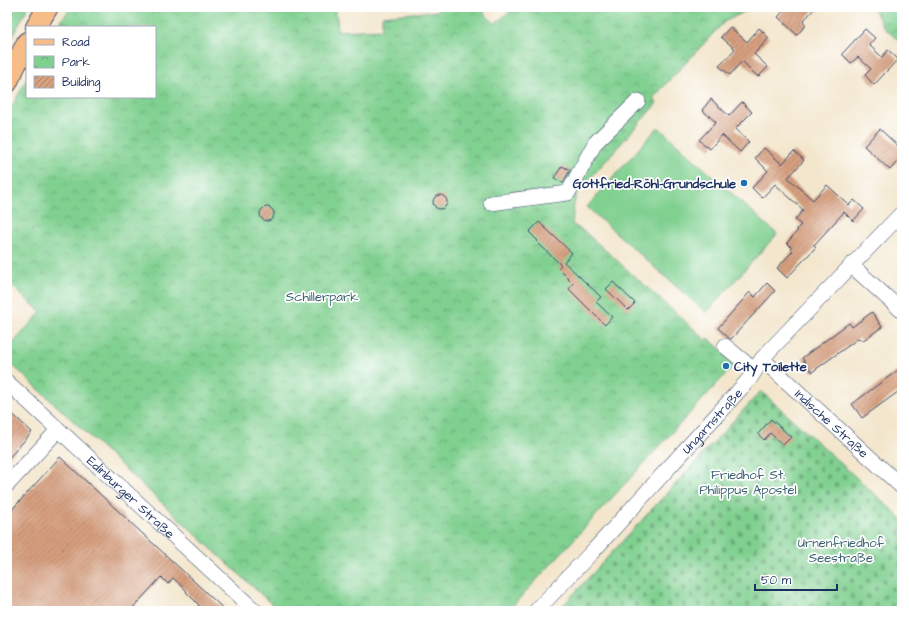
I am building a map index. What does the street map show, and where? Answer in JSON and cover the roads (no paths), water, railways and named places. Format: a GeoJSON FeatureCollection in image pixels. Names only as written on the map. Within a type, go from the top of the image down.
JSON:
{"type":"FeatureCollection","features":[{"type":"Feature","properties":{"kind":"main road"},"geometry":{"type":"LineString","coordinates":[[37,26],[48,7]]}},
{"type":"Feature","properties":{"kind":"main road"},"geometry":{"type":"LineString","coordinates":[[7,83],[26,44]]}},
{"type":"Feature","properties":{"kind":"street"},"geometry":{"type":"LineString","coordinates":[[491,203],[568,193],[595,143],[638,101]]}},
{"type":"Feature","properties":{"kind":"street","name":"Ungarnstraße"},"geometry":{"type":"LineString","coordinates":[[536,611],[594,550],[725,406],[751,377],[758,364],[902,213]]}},
{"type":"Feature","properties":{"kind":"street"},"geometry":{"type":"LineString","coordinates":[[851,265],[902,311]]}},
{"type":"Feature","properties":{"kind":"street","name":"Indische Straße"},"geometry":{"type":"LineString","coordinates":[[725,346],[758,364],[902,487]]}},
{"type":"Feature","properties":{"kind":"street","name":"Edinburger Straße"},"geometry":{"type":"LineString","coordinates":[[7,382],[255,611]]}},
{"type":"Feature","properties":{"kind":"street"},"geometry":{"type":"LineString","coordinates":[[7,485],[58,430]]}},
{"type":"Feature","properties":{"kind":"place","name":"Gottfried-Röhl-Grundschule"},"geometry":{"type":"Point","coordinates":[744,183]}},
{"type":"Feature","properties":{"kind":"place","name":"City Toilette"},"geometry":{"type":"Point","coordinates":[726,366]}},
{"type":"Feature","properties":{"kind":"park label","name":"Schillerpark"},"geometry":{"type":"Point","coordinates":[322,296]}},
{"type":"Feature","properties":{"kind":"park label","name":"Friedhof St. Philippus Apostel"},"geometry":{"type":"Point","coordinates":[748,482]}},
{"type":"Feature","properties":{"kind":"park label","name":"Urnenfriedhof Seestraße"},"geometry":{"type":"Point","coordinates":[841,550]}}]}
